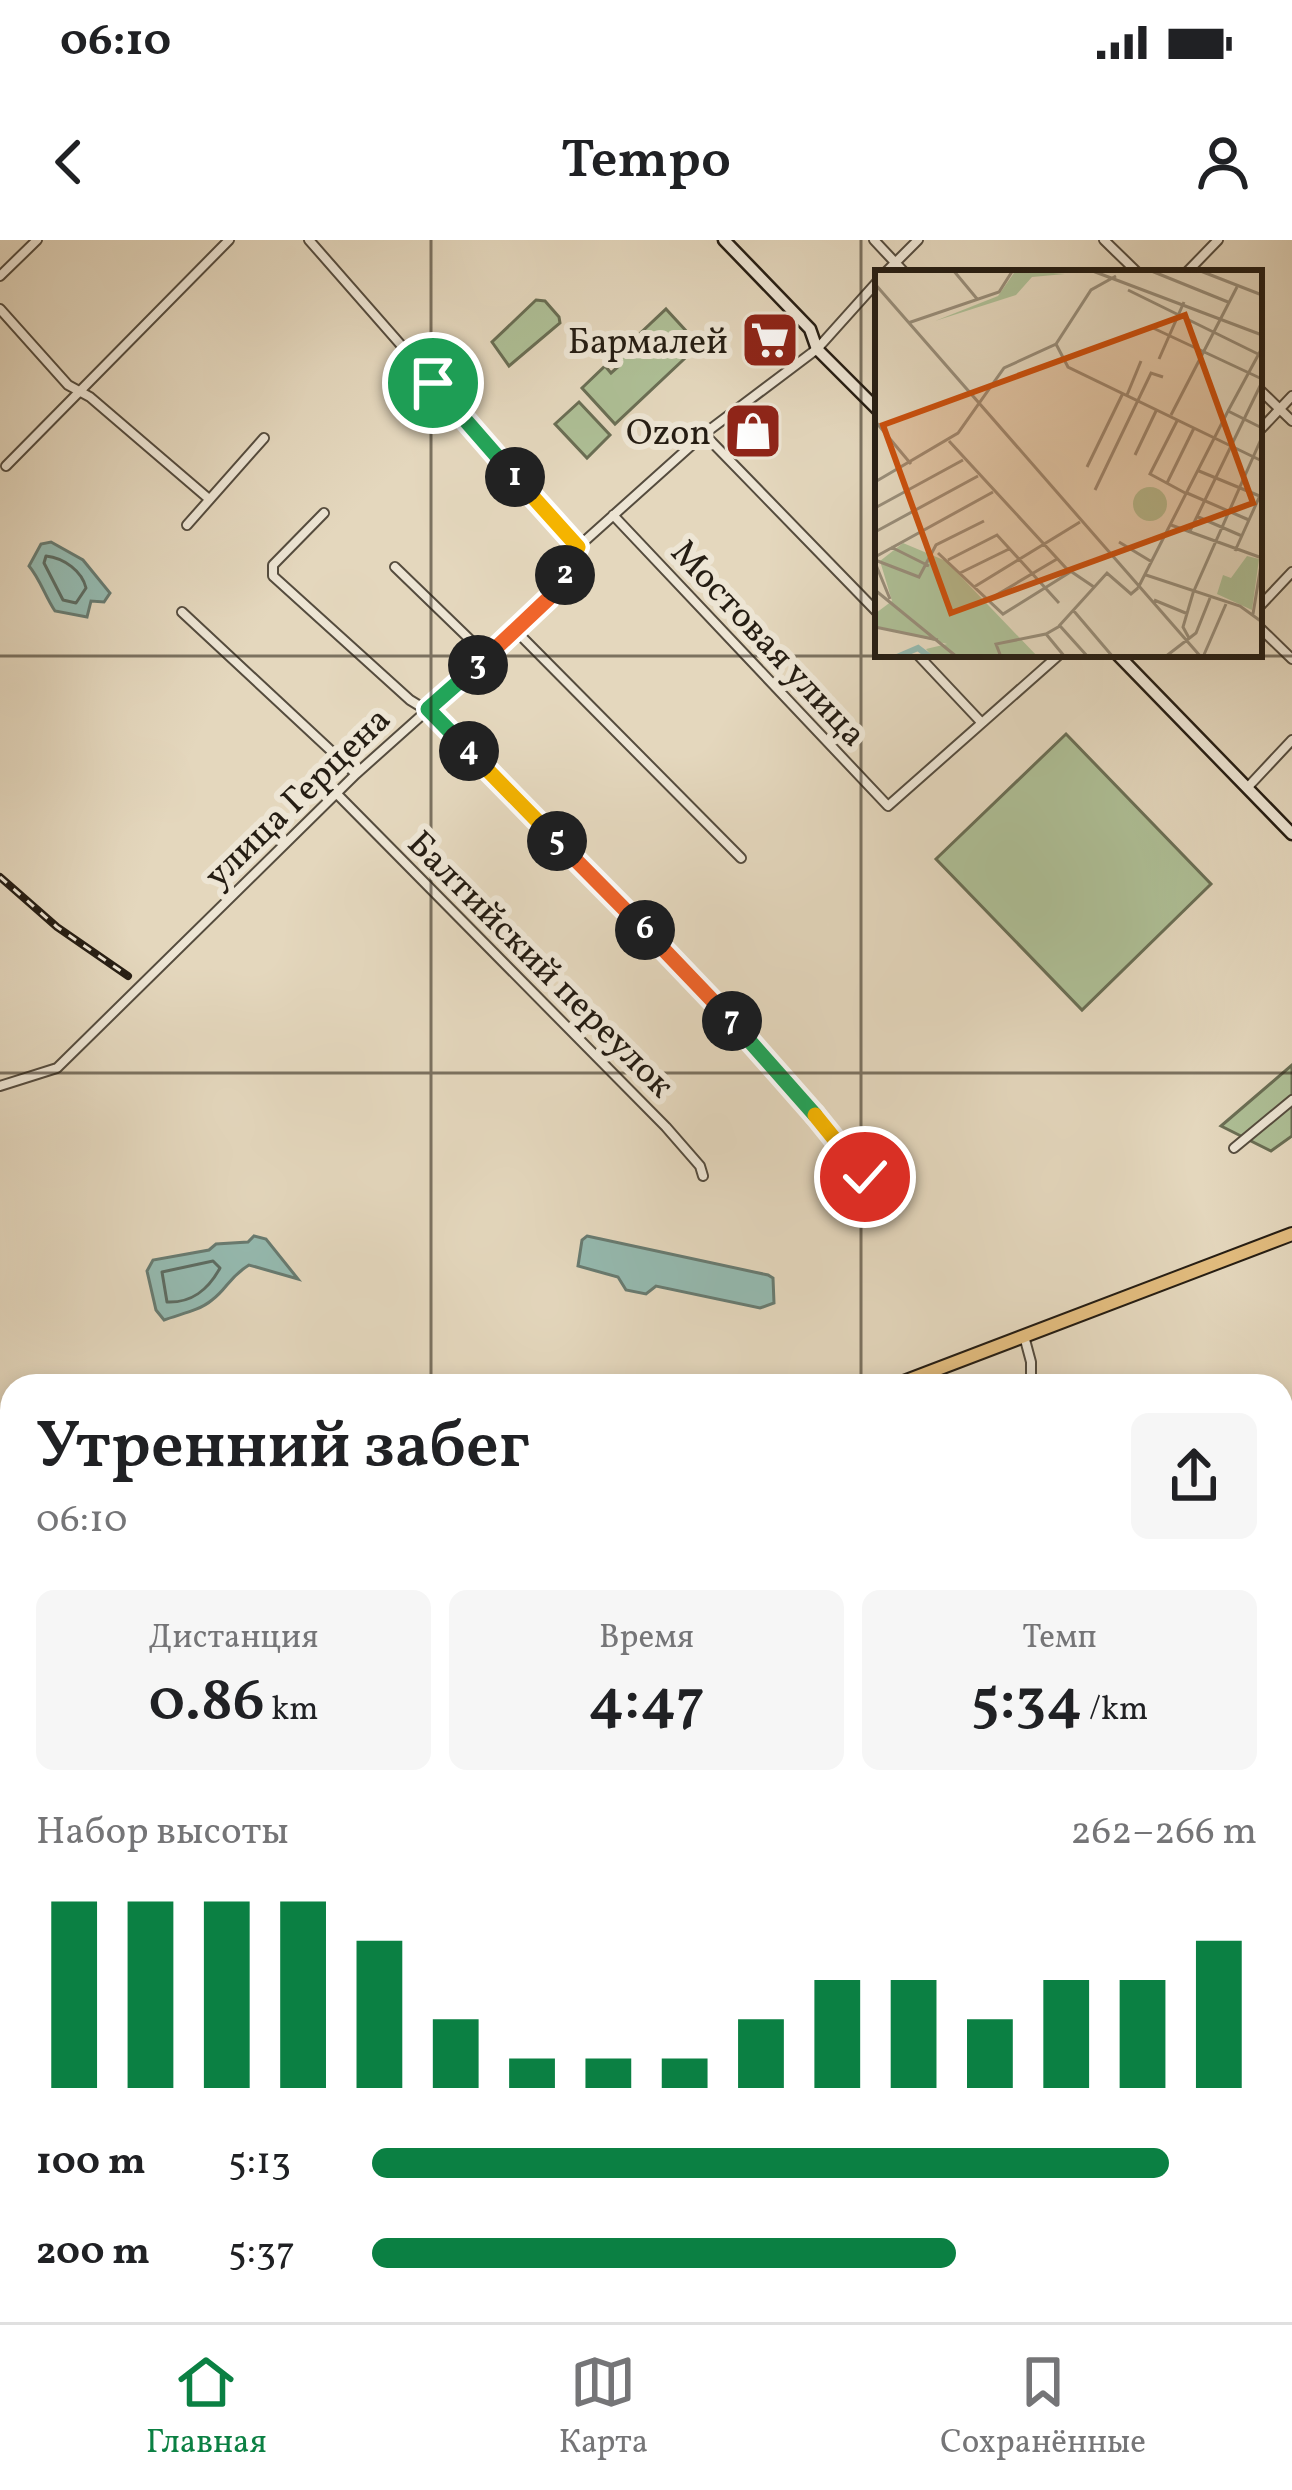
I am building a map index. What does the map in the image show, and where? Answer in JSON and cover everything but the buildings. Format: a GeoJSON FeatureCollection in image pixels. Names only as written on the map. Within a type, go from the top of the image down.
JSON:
{"type":"FeatureCollection","features":[{"type":"Feature","properties":{"kind":"main road"},"geometry":{"type":"LineString","coordinates":[[724,240],[810,329],[817,349],[875,407]]}},
{"type":"Feature","properties":{"kind":"main road"},"geometry":{"type":"LineString","coordinates":[[1120,657],[1292,834]]}},
{"type":"Feature","properties":{"kind":"main road"},"geometry":{"type":"LineString","coordinates":[[924,1374],[1292,1234]]}},
{"type":"Feature","properties":{"kind":"street"},"geometry":{"type":"LineString","coordinates":[[0,276],[37,240]]}},
{"type":"Feature","properties":{"kind":"street"},"geometry":{"type":"LineString","coordinates":[[6,466],[229,240]]}},
{"type":"Feature","properties":{"kind":"street"},"geometry":{"type":"LineString","coordinates":[[309,240],[578,547]]}},
{"type":"Feature","properties":{"kind":"street"},"geometry":{"type":"LineString","coordinates":[[874,240],[903,270]]}},
{"type":"Feature","properties":{"kind":"street"},"geometry":{"type":"LineString","coordinates":[[888,270],[918,240]]}},
{"type":"Feature","properties":{"kind":"street"},"geometry":{"type":"LineString","coordinates":[[1104,240],[1135,270]]}},
{"type":"Feature","properties":{"kind":"street"},"geometry":{"type":"LineString","coordinates":[[1189,270],[1218,240]]}},
{"type":"Feature","properties":{"kind":"street","name":"улица Герцена"},"geometry":{"type":"LineString","coordinates":[[0,1086],[57,1068],[336,793],[549,598],[578,547],[704,434],[817,349],[875,284]]}},
{"type":"Feature","properties":{"kind":"street"},"geometry":{"type":"LineString","coordinates":[[0,309],[68,385],[209,500]]}},
{"type":"Feature","properties":{"kind":"street"},"geometry":{"type":"LineString","coordinates":[[1262,392],[1292,421]]}},
{"type":"Feature","properties":{"kind":"street"},"geometry":{"type":"LineString","coordinates":[[1262,428],[1292,396]]}},
{"type":"Feature","properties":{"kind":"street"},"geometry":{"type":"LineString","coordinates":[[704,434],[875,610]]}},
{"type":"Feature","properties":{"kind":"street"},"geometry":{"type":"LineString","coordinates":[[187,525],[264,438]]}},
{"type":"Feature","properties":{"kind":"street"},"geometry":{"type":"LineString","coordinates":[[324,513],[274,565],[273,576],[410,700],[428,709],[756,1046],[865,1177]]}},
{"type":"Feature","properties":{"kind":"street","name":"Мостовая улица"},"geometry":{"type":"LineString","coordinates":[[613,515],[888,806],[981,722]]}},
{"type":"Feature","properties":{"kind":"street"},"geometry":{"type":"LineString","coordinates":[[395,567],[488,657]]}},
{"type":"Feature","properties":{"kind":"street"},"geometry":{"type":"LineString","coordinates":[[1262,604],[1292,572]]}},
{"type":"Feature","properties":{"kind":"street"},"geometry":{"type":"LineString","coordinates":[[182,612],[356,774]]}},
{"type":"Feature","properties":{"kind":"street"},"geometry":{"type":"LineString","coordinates":[[1262,630],[1292,659]]}},
{"type":"Feature","properties":{"kind":"street"},"geometry":{"type":"LineString","coordinates":[[516,631],[741,858]]}},
{"type":"Feature","properties":{"kind":"street"},"geometry":{"type":"LineString","coordinates":[[920,657],[981,722],[1057,657]]}},
{"type":"Feature","properties":{"kind":"street"},"geometry":{"type":"LineString","coordinates":[[1246,788],[1292,740]]}},
{"type":"Feature","properties":{"kind":"street","name":"Балтийский переулок"},"geometry":{"type":"LineString","coordinates":[[336,793],[666,1127],[700,1166],[703,1176]]}},
{"type":"Feature","properties":{"kind":"street"},"geometry":{"type":"LineString","coordinates":[[1234,1148],[1292,1100]]}},
{"type":"Feature","properties":{"kind":"street"},"geometry":{"type":"LineString","coordinates":[[1024,1336],[1031,1374]]}},
{"type":"Feature","properties":{"kind":"green space"},"geometry":{"type":"Polygon","coordinates":[[[536,300],[545,301],[560,323],[509,366],[492,342],[536,300]]]}},
{"type":"Feature","properties":{"kind":"green space"},"geometry":{"type":"Polygon","coordinates":[[[666,309],[699,345],[615,424],[582,388],[605,366],[611,373],[619,366],[614,358],[666,309]]]}},
{"type":"Feature","properties":{"kind":"green space"},"geometry":{"type":"Polygon","coordinates":[[[579,402],[610,435],[587,458],[555,424],[579,402]]]}},
{"type":"Feature","properties":{"kind":"green space"},"geometry":{"type":"Polygon","coordinates":[[[1066,734],[1211,884],[1082,1010],[936,859],[1066,734]]]}},
{"type":"Feature","properties":{"kind":"green space"},"geometry":{"type":"Polygon","coordinates":[[[1292,1065],[1292,1136],[1271,1151],[1221,1126],[1292,1065]]]}},
{"type":"Feature","properties":{"kind":"water"},"geometry":{"type":"Polygon","coordinates":[[[51,542],[83,560],[110,593],[104,602],[91,601],[87,617],[55,611],[29,566],[41,544],[51,542]]]}},
{"type":"Feature","properties":{"kind":"water"},"geometry":{"type":"Polygon","coordinates":[[[254,1236],[266,1239],[298,1279],[249,1265],[207,1304],[164,1320],[156,1310],[147,1271],[153,1260],[209,1250],[216,1244],[248,1242],[254,1236]]]}},
{"type":"Feature","properties":{"kind":"water"},"geometry":{"type":"Polygon","coordinates":[[[587,1236],[768,1275],[773,1278],[774,1303],[760,1308],[656,1286],[646,1294],[626,1290],[618,1277],[578,1266],[582,1240],[587,1236]]]}},
{"type":"Feature","properties":{"kind":"railway"},"geometry":{"type":"LineString","coordinates":[[0,877],[57,927],[128,976]]}},
{"type":"Feature","properties":{"kind":"place","name":"Бармалей"},"geometry":{"type":"Point","coordinates":[770,340]}},
{"type":"Feature","properties":{"kind":"place","name":"Ozon"},"geometry":{"type":"Point","coordinates":[753,431]}},
{"type":"Feature","properties":{"kind":"route"},"geometry":{"type":"LineString","coordinates":[[433,383],[578,547],[549,598],[428,709],[756,1046],[865,1177]]}}]}
